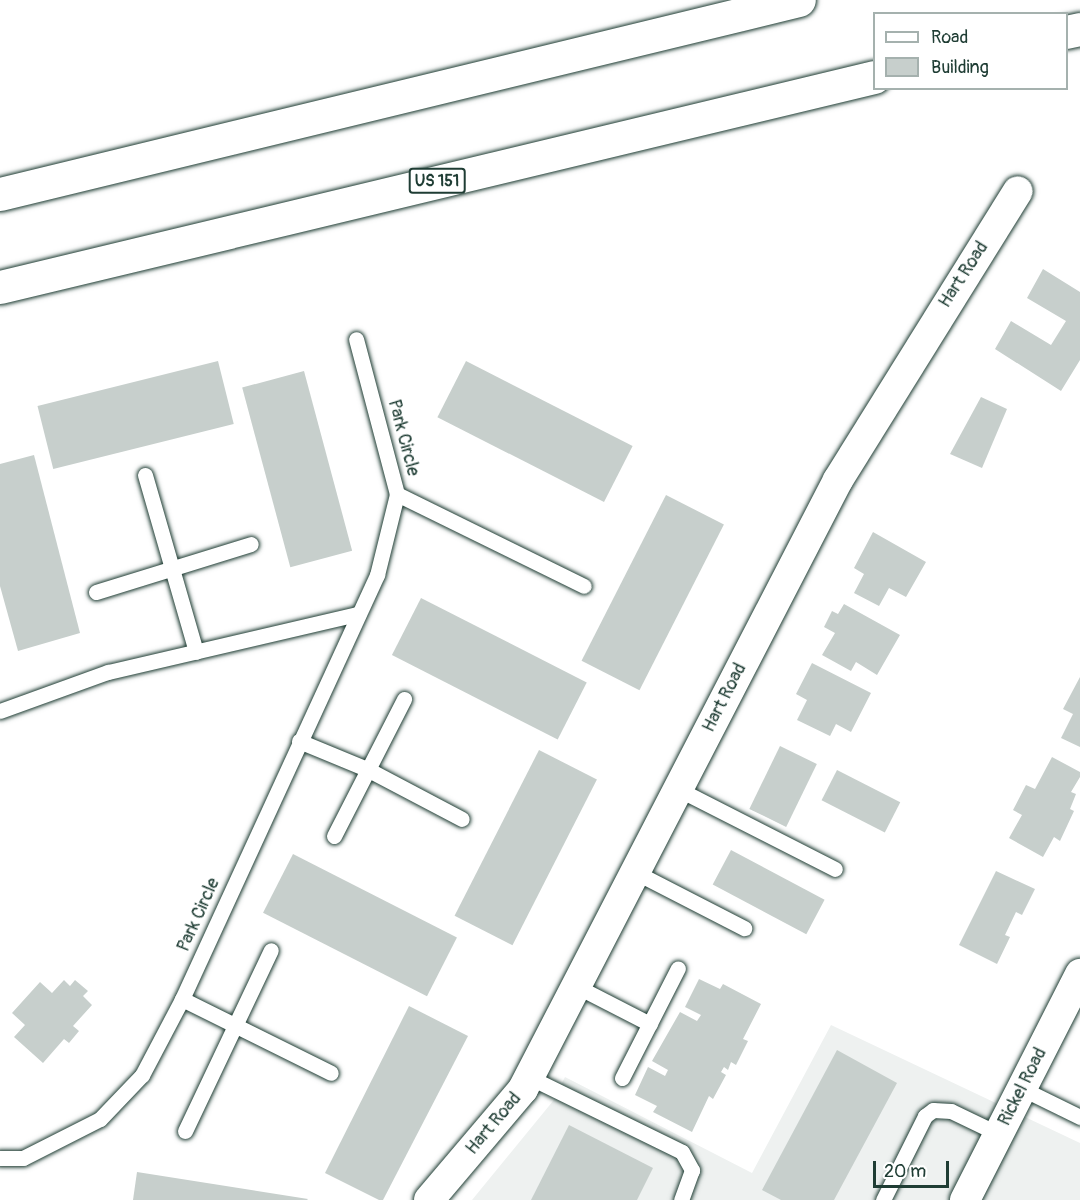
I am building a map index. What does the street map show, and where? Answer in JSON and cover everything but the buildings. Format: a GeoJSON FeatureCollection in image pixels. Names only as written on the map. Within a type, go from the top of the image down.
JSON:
{"type":"FeatureCollection","features":[{"type":"Feature","properties":{"kind":"highway"},"geometry":{"type":"LineString","coordinates":[[0,194],[799,0]]}},
{"type":"Feature","properties":{"kind":"highway","name":"US 151"},"geometry":{"type":"LineString","coordinates":[[0,287],[873,77]]}},
{"type":"Feature","properties":{"kind":"street","name":"Hart Road"},"geometry":{"type":"LineString","coordinates":[[429,1200],[529,1077],[838,480],[1018,191]]}},
{"type":"Feature","properties":{"kind":"street","name":"Rickel Road"},"geometry":{"type":"LineString","coordinates":[[965,1200],[1080,974]]}},
{"type":"Feature","properties":{"kind":"lane","name":"Park Circle"},"geometry":{"type":"LineString","coordinates":[[0,1158],[23,1158],[100,1119],[142,1075],[182,999],[377,575],[397,494],[356,339]]}},
{"type":"Feature","properties":{"kind":"lane"},"geometry":{"type":"LineString","coordinates":[[145,475],[196,652]]}},
{"type":"Feature","properties":{"kind":"lane"},"geometry":{"type":"LineString","coordinates":[[397,494],[584,586]]}},
{"type":"Feature","properties":{"kind":"lane"},"geometry":{"type":"LineString","coordinates":[[96,592],[251,544]]}},
{"type":"Feature","properties":{"kind":"lane"},"geometry":{"type":"LineString","coordinates":[[0,711],[108,672],[358,614]]}},
{"type":"Feature","properties":{"kind":"lane"},"geometry":{"type":"LineString","coordinates":[[334,836],[404,699]]}},
{"type":"Feature","properties":{"kind":"lane"},"geometry":{"type":"LineString","coordinates":[[299,741],[367,769],[462,819]]}},
{"type":"Feature","properties":{"kind":"lane"},"geometry":{"type":"LineString","coordinates":[[678,789],[835,869]]}},
{"type":"Feature","properties":{"kind":"lane"},"geometry":{"type":"LineString","coordinates":[[635,872],[744,928]]}},
{"type":"Feature","properties":{"kind":"lane"},"geometry":{"type":"LineString","coordinates":[[186,1131],[271,950]]}},
{"type":"Feature","properties":{"kind":"lane"},"geometry":{"type":"LineString","coordinates":[[622,1078],[678,968]]}},
{"type":"Feature","properties":{"kind":"lane"},"geometry":{"type":"LineString","coordinates":[[576,986],[650,1024]]}},
{"type":"Feature","properties":{"kind":"lane"},"geometry":{"type":"LineString","coordinates":[[182,999],[332,1073]]}},
{"type":"Feature","properties":{"kind":"lane"},"geometry":{"type":"LineString","coordinates":[[529,1077],[682,1152],[692,1170],[681,1200]]}},
{"type":"Feature","properties":{"kind":"lane"},"geometry":{"type":"LineString","coordinates":[[1023,1089],[1080,1117]]}},
{"type":"Feature","properties":{"kind":"lane"},"geometry":{"type":"LineString","coordinates":[[884,1200],[925,1116],[933,1110],[951,1111],[999,1134]]}},
{"type":"Feature","properties":{"kind":"shaded area"},"geometry":{"type":"Polygon","coordinates":[[[831,1025],[1080,1143],[1080,1200],[472,1200],[553,1101],[565,1077],[752,1173],[831,1025]]]}}]}
